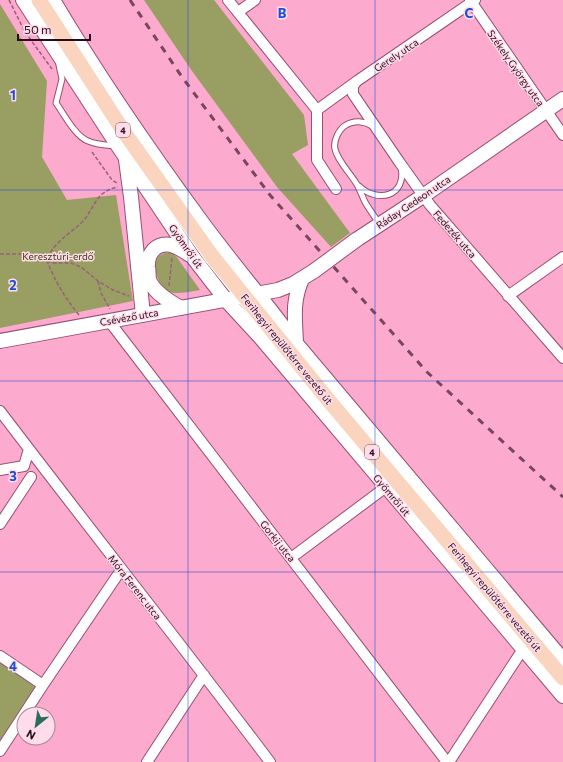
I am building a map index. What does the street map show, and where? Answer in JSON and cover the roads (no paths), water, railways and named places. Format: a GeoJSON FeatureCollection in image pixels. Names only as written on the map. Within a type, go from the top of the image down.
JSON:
{"type":"FeatureCollection","features":[{"type":"Feature","properties":{"kind":"main road","name":"Ferihegyi repülőtérre vezető út"},"geometry":{"type":"LineString","coordinates":[[39,0],[124,132],[267,336],[330,402],[563,678]]}},
{"type":"Feature","properties":{"kind":"street","name":"Gyömrői út"},"geometry":{"type":"LineString","coordinates":[[23,0],[205,274],[226,300],[267,336],[386,487],[563,696]]}},
{"type":"Feature","properties":{"kind":"street"},"geometry":{"type":"LineString","coordinates":[[53,0],[133,125],[202,223],[228,254],[295,342],[563,660]]}},
{"type":"Feature","properties":{"kind":"street"},"geometry":{"type":"LineString","coordinates":[[228,0],[317,110],[317,160],[336,188]]}},
{"type":"Feature","properties":{"kind":"street"},"geometry":{"type":"LineString","coordinates":[[238,12],[255,0]]}},
{"type":"Feature","properties":{"kind":"street","name":"Gerely utca"},"geometry":{"type":"LineString","coordinates":[[317,110],[472,1]]}},
{"type":"Feature","properties":{"kind":"street","name":"Székely György utca"},"geometry":{"type":"LineString","coordinates":[[472,1],[563,135]]}},
{"type":"Feature","properties":{"kind":"street","name":"Fedezék utca"},"geometry":{"type":"LineString","coordinates":[[357,81],[353,86],[353,94],[423,196],[563,358]]}},
{"type":"Feature","properties":{"kind":"street","name":"Ráday Gedeon utca"},"geometry":{"type":"LineString","coordinates":[[259,294],[284,288],[308,275],[356,240],[423,196],[563,99]]}},
{"type":"Feature","properties":{"kind":"street","name":"Gyömrői út"},"geometry":{"type":"LineString","coordinates":[[122,151],[131,197],[142,315]]}},
{"type":"Feature","properties":{"kind":"street"},"geometry":{"type":"LineString","coordinates":[[181,308],[162,295],[151,284],[149,280],[148,256],[154,249],[165,245],[182,249],[192,256]]}},
{"type":"Feature","properties":{"kind":"street"},"geometry":{"type":"LineString","coordinates":[[205,274],[214,278],[226,278],[231,268],[228,254]]}},
{"type":"Feature","properties":{"kind":"street"},"geometry":{"type":"LineString","coordinates":[[508,296],[563,257]]}},
{"type":"Feature","properties":{"kind":"street"},"geometry":{"type":"LineString","coordinates":[[295,342],[295,303],[298,290],[308,275]]}},
{"type":"Feature","properties":{"kind":"street","name":"Csévéző utca"},"geometry":{"type":"LineString","coordinates":[[0,341],[111,316],[142,315],[259,294]]}},
{"type":"Feature","properties":{"kind":"street","name":"Gorkij utca"},"geometry":{"type":"LineString","coordinates":[[111,316],[291,558],[448,762]]}},
{"type":"Feature","properties":{"kind":"street"},"geometry":{"type":"LineString","coordinates":[[267,336],[256,330],[258,324],[262,320],[270,320],[282,333],[295,342]]}},
{"type":"Feature","properties":{"kind":"street","name":"Móra Ferenc utca"},"geometry":{"type":"LineString","coordinates":[[0,411],[270,762]]}},
{"type":"Feature","properties":{"kind":"street"},"geometry":{"type":"LineString","coordinates":[[29,449],[24,466],[31,477]]}},
{"type":"Feature","properties":{"kind":"street"},"geometry":{"type":"LineString","coordinates":[[0,470],[24,466]]}},
{"type":"Feature","properties":{"kind":"street"},"geometry":{"type":"LineString","coordinates":[[31,477],[50,477]]}},
{"type":"Feature","properties":{"kind":"street"},"geometry":{"type":"LineString","coordinates":[[0,524],[31,477]]}},
{"type":"Feature","properties":{"kind":"street"},"geometry":{"type":"LineString","coordinates":[[291,558],[386,487]]}},
{"type":"Feature","properties":{"kind":"street"},"geometry":{"type":"LineString","coordinates":[[0,751],[121,570]]}},
{"type":"Feature","properties":{"kind":"street"},"geometry":{"type":"LineString","coordinates":[[448,762],[523,649]]}},
{"type":"Feature","properties":{"kind":"street"},"geometry":{"type":"LineString","coordinates":[[0,656],[43,685]]}},
{"type":"Feature","properties":{"kind":"street"},"geometry":{"type":"LineString","coordinates":[[147,762],[204,675]]}},
{"type":"Feature","properties":{"kind":"lane"},"geometry":{"type":"LineString","coordinates":[[58,54],[62,79],[56,103],[77,132],[87,141],[122,151]]}},
{"type":"Feature","properties":{"kind":"lane"},"geometry":{"type":"LineString","coordinates":[[375,127],[368,123],[352,122],[344,126],[335,140],[334,148],[357,184],[380,225]]}},
{"type":"Feature","properties":{"kind":"lane"},"geometry":{"type":"LineString","coordinates":[[357,184],[364,191],[373,195],[381,197],[390,194],[396,190],[400,184],[400,163]]}},
{"type":"Feature","properties":{"kind":"railway"},"geometry":{"type":"LineString","coordinates":[[130,0],[182,77],[270,195],[427,372],[563,497]]}},
{"type":"Feature","properties":{"kind":"park label","name":"Keresztúri-erdő"},"geometry":{"type":"Point","coordinates":[58,256]}}]}
